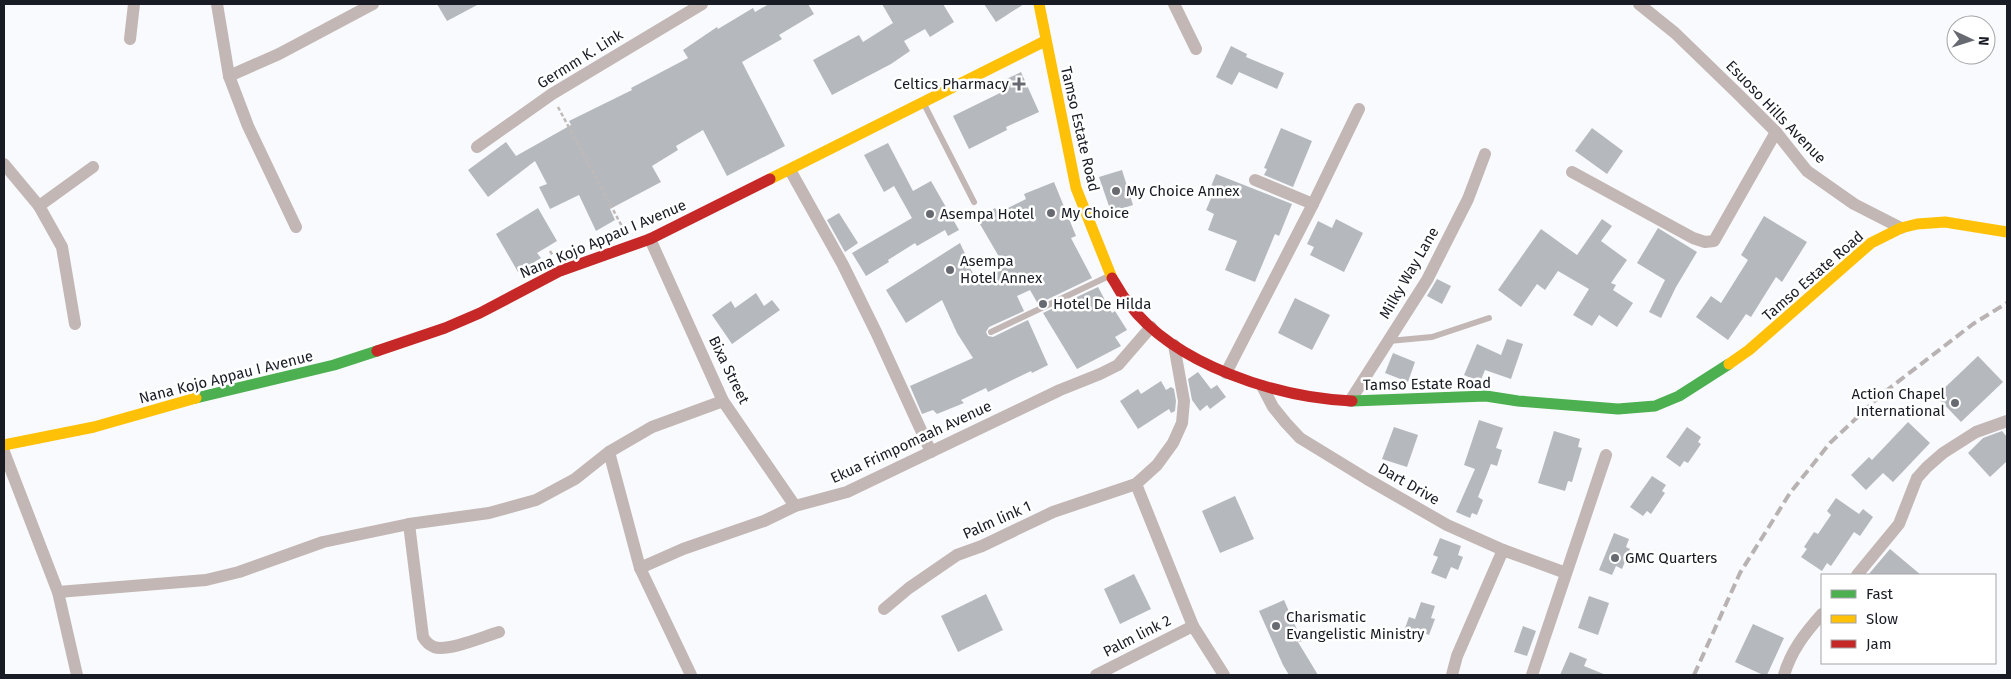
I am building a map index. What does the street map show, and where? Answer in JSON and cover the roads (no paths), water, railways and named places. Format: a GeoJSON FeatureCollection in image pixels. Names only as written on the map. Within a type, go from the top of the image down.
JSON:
{"type":"FeatureCollection","features":[{"type":"Feature","properties":{"kind":"street"},"geometry":{"type":"LineString","coordinates":[[130,39],[134,4]]}},
{"type":"Feature","properties":{"kind":"street"},"geometry":{"type":"LineString","coordinates":[[217,4],[229,76],[248,126],[296,227]]}},
{"type":"Feature","properties":{"kind":"street"},"geometry":{"type":"LineString","coordinates":[[229,76],[279,54],[373,4]]}},
{"type":"Feature","properties":{"kind":"street","name":"Germm K. Link"},"geometry":{"type":"LineString","coordinates":[[478,146],[552,94],[702,4]]}},
{"type":"Feature","properties":{"kind":"street","name":"Tamso Estate Road"},"geometry":{"type":"LineString","coordinates":[[1039,4],[1076,188],[1110,275],[1129,305],[1151,328],[1174,345],[1226,373],[1262,386],[1293,394],[1350,401],[1486,396],[1618,409],[1655,406],[1679,396],[1706,380],[1749,350],[1862,250],[1901,228],[1916,224],[1946,222],[2007,232]]}},
{"type":"Feature","properties":{"kind":"street"},"geometry":{"type":"LineString","coordinates":[[1174,4],[1196,49]]}},
{"type":"Feature","properties":{"kind":"street","name":"Esuoso Hills Avenue"},"geometry":{"type":"LineString","coordinates":[[1639,4],[1675,33],[1776,132],[1807,171],[1854,204],[1901,228]]}},
{"type":"Feature","properties":{"kind":"street","name":"Nana Kojo Appau I Avenue"},"geometry":{"type":"LineString","coordinates":[[4,445],[94,427],[222,391],[334,365],[408,342],[480,313],[560,271],[650,239],[1045,41]]}},
{"type":"Feature","properties":{"kind":"street"},"geometry":{"type":"LineString","coordinates":[[1226,373],[1313,204],[1359,108]]}},
{"type":"Feature","properties":{"kind":"street"},"geometry":{"type":"LineString","coordinates":[[1572,172],[1693,238],[1705,242],[1714,241],[1776,132]]}},
{"type":"Feature","properties":{"kind":"street","name":"Milky Way Lane"},"geometry":{"type":"LineString","coordinates":[[1350,401],[1427,280],[1468,199],[1485,154]]}},
{"type":"Feature","properties":{"kind":"street"},"geometry":{"type":"LineString","coordinates":[[4,164],[39,206],[62,247],[75,324]]}},
{"type":"Feature","properties":{"kind":"street"},"geometry":{"type":"LineString","coordinates":[[39,206],[93,167]]}},
{"type":"Feature","properties":{"kind":"street"},"geometry":{"type":"LineString","coordinates":[[790,170],[843,265],[880,340],[931,452]]}},
{"type":"Feature","properties":{"kind":"street"},"geometry":{"type":"LineString","coordinates":[[1255,180],[1313,204]]}},
{"type":"Feature","properties":{"kind":"street","name":"Bixa Street"},"geometry":{"type":"LineString","coordinates":[[650,239],[723,401],[795,506]]}},
{"type":"Feature","properties":{"kind":"street","name":"Ekua Frimpomaah Avenue"},"geometry":{"type":"LineString","coordinates":[[640,568],[682,549],[764,520],[795,506],[847,492],[1060,390],[1118,365],[1151,328]]}},
{"type":"Feature","properties":{"kind":"street"},"geometry":{"type":"LineString","coordinates":[[1174,345],[1184,401],[1182,423],[1172,443],[1157,465],[1136,484],[1193,626],[1224,675]]}},
{"type":"Feature","properties":{"kind":"street","name":"Dart Drive"},"geometry":{"type":"LineString","coordinates":[[1262,386],[1273,406],[1300,438],[1447,525],[1503,550],[1566,573]]}},
{"type":"Feature","properties":{"kind":"street"},"geometry":{"type":"LineString","coordinates":[[58,592],[206,580],[239,572],[323,542],[409,524],[489,513],[536,500],[575,479],[609,452],[652,427],[723,401]]}},
{"type":"Feature","properties":{"kind":"street"},"geometry":{"type":"LineString","coordinates":[[1858,574],[1899,524],[1917,478],[1944,453],[1976,432],[2007,421]]}},
{"type":"Feature","properties":{"kind":"street"},"geometry":{"type":"LineString","coordinates":[[4,452],[58,592],[77,675]]}},
{"type":"Feature","properties":{"kind":"street"},"geometry":{"type":"LineString","coordinates":[[609,452],[640,568],[691,675]]}},
{"type":"Feature","properties":{"kind":"street"},"geometry":{"type":"LineString","coordinates":[[1532,675],[1606,455]]}},
{"type":"Feature","properties":{"kind":"street","name":"Palm link 1"},"geometry":{"type":"LineString","coordinates":[[884,609],[909,588],[957,554],[982,546],[1053,512],[1136,484]]}},
{"type":"Feature","properties":{"kind":"street"},"geometry":{"type":"LineString","coordinates":[[409,524],[423,637],[428,644],[436,648],[446,648],[499,632]]}},
{"type":"Feature","properties":{"kind":"street"},"geometry":{"type":"LineString","coordinates":[[1452,675],[1457,656],[1503,550]]}},
{"type":"Feature","properties":{"kind":"street"},"geometry":{"type":"LineString","coordinates":[[1784,675],[1788,660],[1796,646],[1821,615]]}},
{"type":"Feature","properties":{"kind":"street","name":"Palm link 2"},"geometry":{"type":"LineString","coordinates":[[1096,675],[1193,626]]}},
{"type":"Feature","properties":{"kind":"lane"},"geometry":{"type":"LineString","coordinates":[[923,102],[974,202]]}},
{"type":"Feature","properties":{"kind":"lane"},"geometry":{"type":"LineString","coordinates":[[991,332],[1110,275]]}},
{"type":"Feature","properties":{"kind":"lane"},"geometry":{"type":"LineString","coordinates":[[1388,341],[1432,336],[1489,318]]}},
{"type":"Feature","properties":{"kind":"railway"},"geometry":{"type":"LineString","coordinates":[[1694,675],[1740,573],[1790,493],[1830,443],[1882,394],[1973,324],[2007,303]]}},
{"type":"Feature","properties":{"kind":"place","name":"Celtics Pharmacy"},"geometry":{"type":"Point","coordinates":[1019,84]}},
{"type":"Feature","properties":{"kind":"place","name":"My Choice Annex"},"geometry":{"type":"Point","coordinates":[1116,191]}},
{"type":"Feature","properties":{"kind":"place","name":"My Choice"},"geometry":{"type":"Point","coordinates":[1051,213]}},
{"type":"Feature","properties":{"kind":"place","name":"Asempa Hotel"},"geometry":{"type":"Point","coordinates":[930,214]}},
{"type":"Feature","properties":{"kind":"place","name":"Asempa Hotel Annex"},"geometry":{"type":"Point","coordinates":[950,270]}},
{"type":"Feature","properties":{"kind":"place","name":"Hotel De Hilda"},"geometry":{"type":"Point","coordinates":[1043,304]}},
{"type":"Feature","properties":{"kind":"place","name":"Action Chapel International"},"geometry":{"type":"Point","coordinates":[1955,403]}},
{"type":"Feature","properties":{"kind":"place","name":"GMC Quarters"},"geometry":{"type":"Point","coordinates":[1615,558]}},
{"type":"Feature","properties":{"kind":"place","name":"Charismatic Evangelistic Ministry"},"geometry":{"type":"Point","coordinates":[1276,626]}}]}
